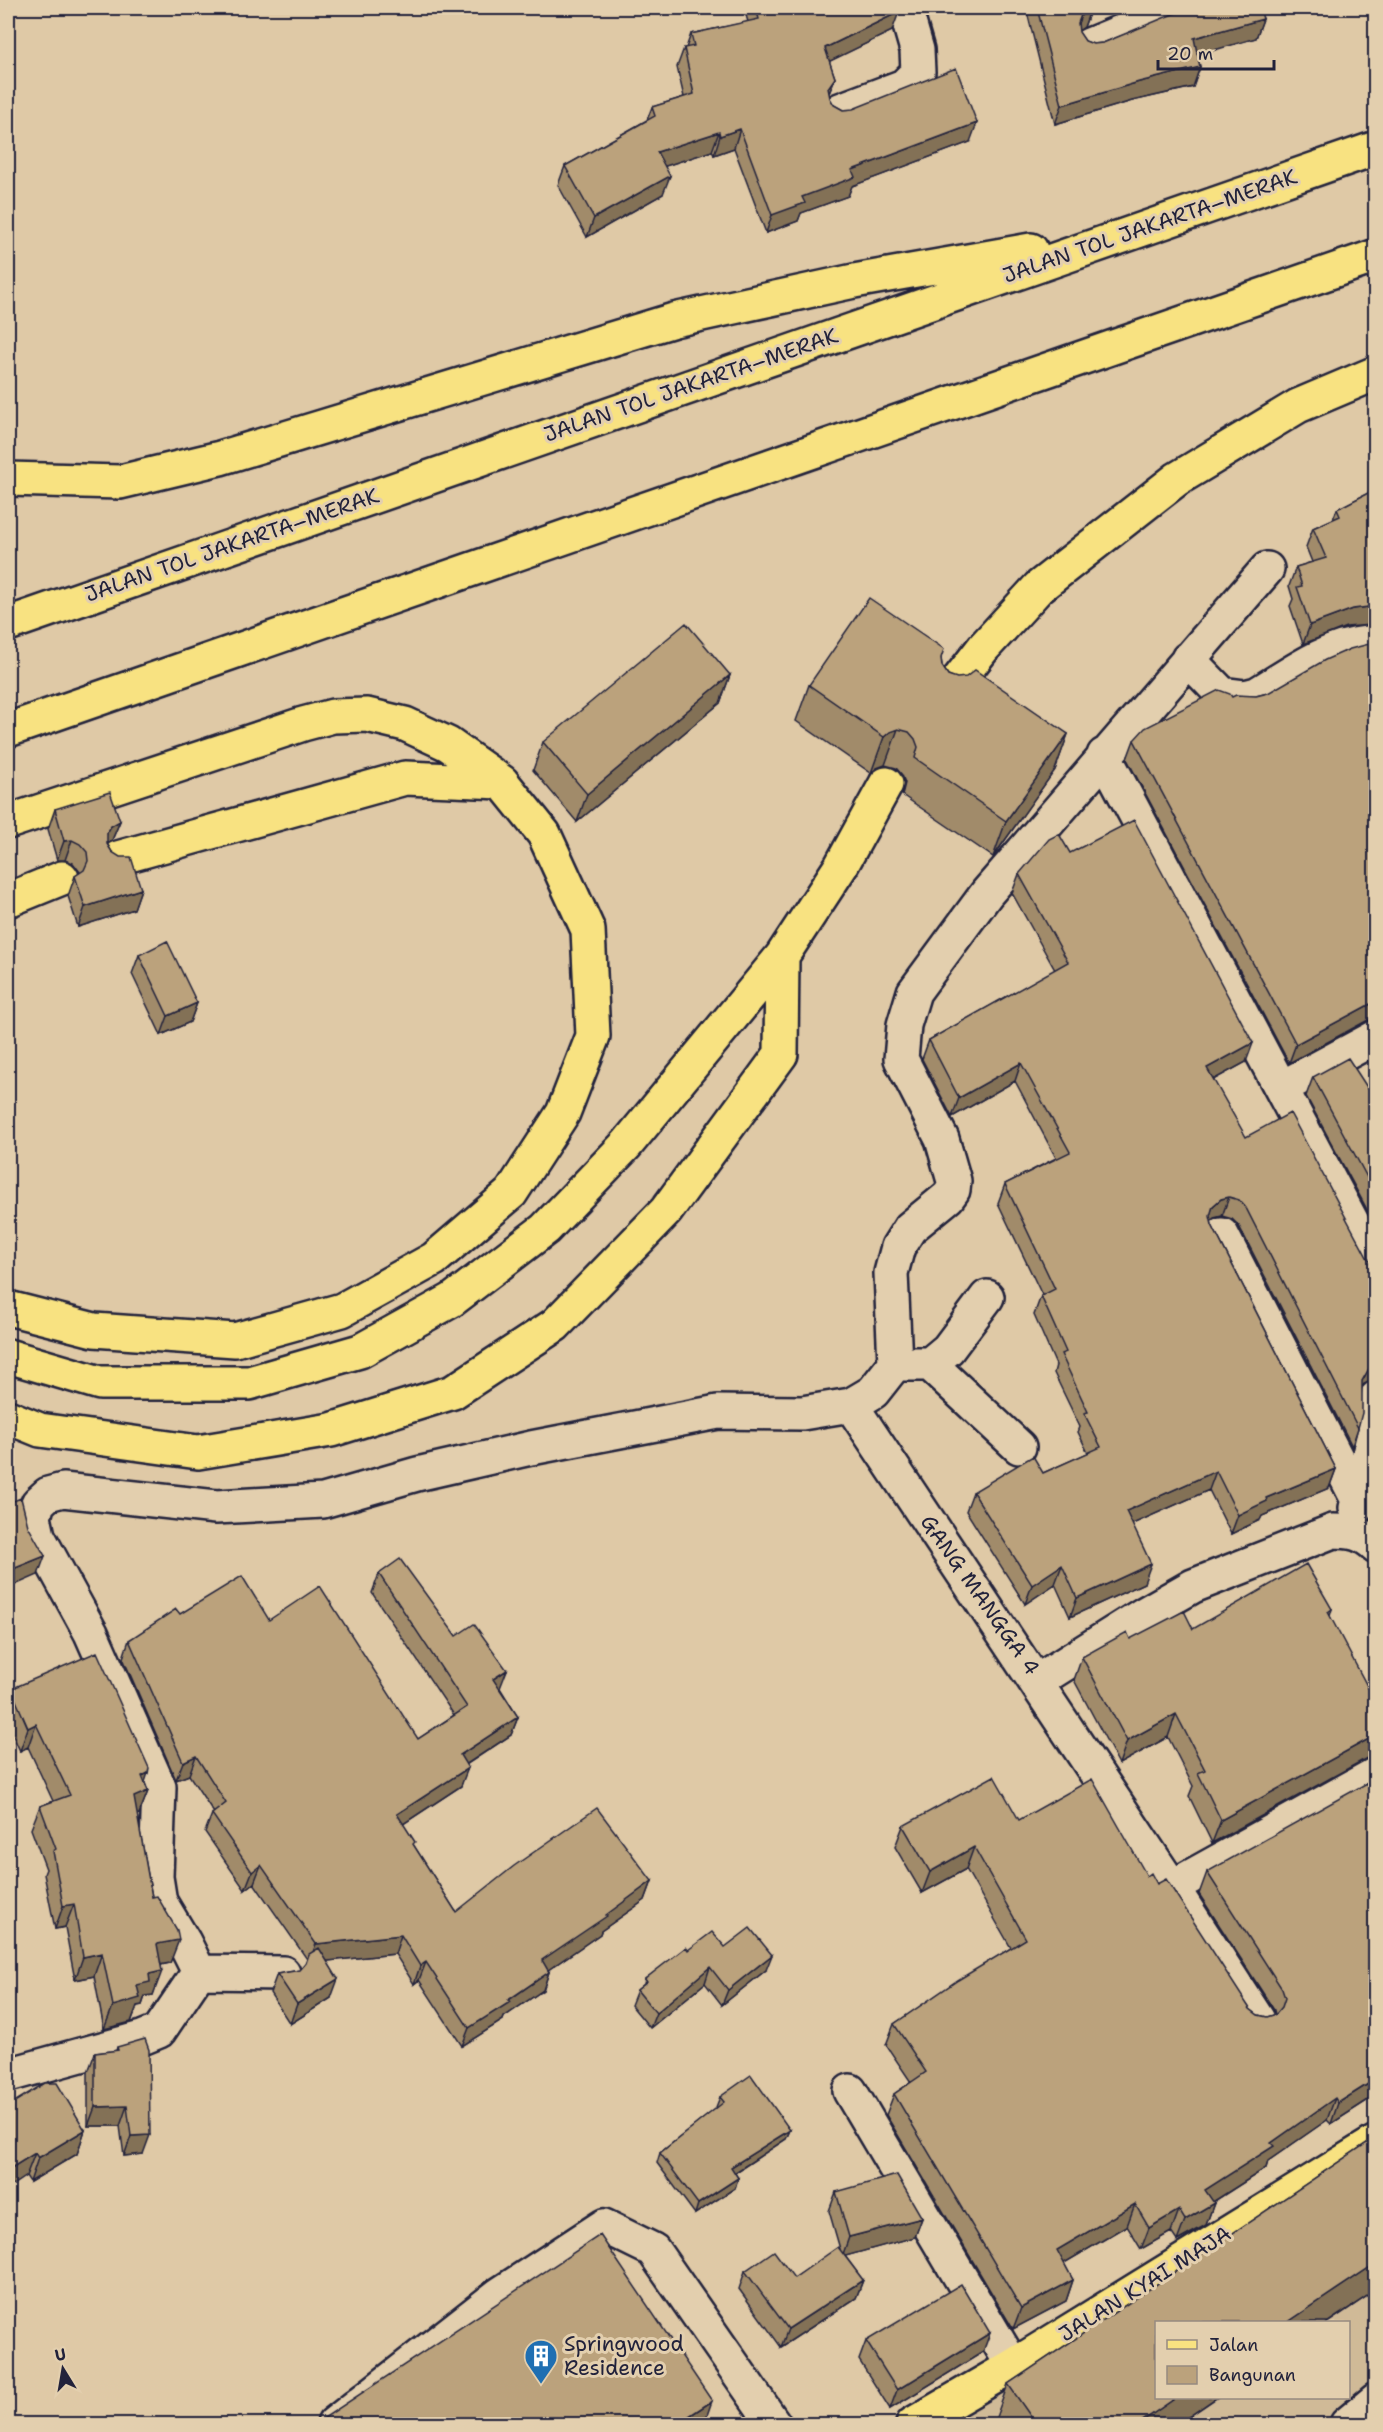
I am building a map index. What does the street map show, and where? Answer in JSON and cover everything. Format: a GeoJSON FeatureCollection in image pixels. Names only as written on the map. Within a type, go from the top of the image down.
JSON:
{"type":"FeatureCollection","features":[{"type":"Feature","properties":{"kind":"main road","name":"JALAN TOL JAKARTA–MERAK"},"geometry":{"type":"LineString","coordinates":[[8,624],[1376,148]]}},
{"type":"Feature","properties":{"kind":"main road"},"geometry":{"type":"LineString","coordinates":[[8,479],[120,482],[220,458],[674,320],[854,281],[1131,232]]}},
{"type":"Feature","properties":{"kind":"main road"},"geometry":{"type":"LineString","coordinates":[[8,730],[1376,256]]}},
{"type":"Feature","properties":{"kind":"main road"},"geometry":{"type":"LineString","coordinates":[[946,696],[984,647],[1039,586],[1178,479],[1298,406],[1376,374]]}},
{"type":"Feature","properties":{"kind":"main road"},"geometry":{"type":"LineString","coordinates":[[8,822],[333,716],[367,714],[405,724],[448,744],[502,782],[544,834],[588,930],[593,1036],[563,1113],[511,1193],[434,1259],[342,1310],[235,1340],[94,1330],[8,1308]]}},
{"type":"Feature","properties":{"kind":"main road"},"geometry":{"type":"LineString","coordinates":[[118,858],[405,778],[502,782]]}},
{"type":"Feature","properties":{"kind":"main road"},"geometry":{"type":"LineString","coordinates":[[8,1356],[100,1383],[249,1383],[360,1352],[452,1300],[545,1229],[627,1144],[782,956],[841,866],[886,784]]}},
{"type":"Feature","properties":{"kind":"main road"},"geometry":{"type":"LineString","coordinates":[[8,900],[63,878]]}},
{"type":"Feature","properties":{"kind":"main road"},"geometry":{"type":"LineString","coordinates":[[8,1417],[40,1430],[198,1452],[331,1430],[453,1392],[555,1325],[666,1211],[781,1054],[782,956]]}},
{"type":"Feature","properties":{"kind":"main road","name":"JALAN KYAI MAJA"},"geometry":{"type":"LineString","coordinates":[[914,2424],[1013,2366],[1376,2142]]}},
{"type":"Feature","properties":{"kind":"street"},"geometry":{"type":"LineString","coordinates":[[840,110],[904,86],[918,72],[917,50],[905,8]]}},
{"type":"Feature","properties":{"kind":"street"},"geometry":{"type":"LineString","coordinates":[[1089,45],[1157,17],[1167,8]]}},
{"type":"Feature","properties":{"kind":"street"},"geometry":{"type":"LineString","coordinates":[[199,1972],[160,1902],[156,1877],[159,1787],[91,1633],[47,1557],[38,1536],[34,1517],[38,1503],[48,1494],[63,1490],[216,1507],[323,1501],[417,1474],[531,1448],[718,1412],[802,1413],[851,1405],[873,1392],[895,1364],[891,1273],[898,1247],[910,1228],[948,1197],[953,1190],[954,1181],[942,1139],[901,1059],[904,1025],[914,992],[987,893],[1267,569]]}},
{"type":"Feature","properties":{"kind":"street"},"geometry":{"type":"LineString","coordinates":[[1188,659],[1222,694],[1245,697],[1257,694],[1322,654],[1355,644],[1367,643],[1376,650]]}},
{"type":"Feature","properties":{"kind":"street"},"geometry":{"type":"LineString","coordinates":[[1104,755],[1376,1267]]}},
{"type":"Feature","properties":{"kind":"street"},"geometry":{"type":"LineString","coordinates":[[1281,1088],[1376,1037]]}},
{"type":"Feature","properties":{"kind":"street"},"geometry":{"type":"LineString","coordinates":[[1222,1235],[1361,1526]]}},
{"type":"Feature","properties":{"kind":"street"},"geometry":{"type":"LineString","coordinates":[[895,1364],[930,1364],[948,1349],[987,1297]]}},
{"type":"Feature","properties":{"kind":"street"},"geometry":{"type":"LineString","coordinates":[[930,1364],[1019,1447]]}},
{"type":"Feature","properties":{"kind":"street"},"geometry":{"type":"LineString","coordinates":[[1361,1526],[1374,1434],[1373,1406],[1376,1398]]}},
{"type":"Feature","properties":{"kind":"street","name":"GANG MANGGA 4"},"geometry":{"type":"LineString","coordinates":[[851,1405],[1036,1683],[1144,1614],[1193,1586],[1333,1531],[1361,1526]]}},
{"type":"Feature","properties":{"kind":"street"},"geometry":{"type":"LineString","coordinates":[[1036,1683],[1258,2020]]}},
{"type":"Feature","properties":{"kind":"street"},"geometry":{"type":"LineString","coordinates":[[1172,1887],[1376,1774]]}},
{"type":"Feature","properties":{"kind":"street"},"geometry":{"type":"LineString","coordinates":[[199,1972],[283,1973]]}},
{"type":"Feature","properties":{"kind":"street"},"geometry":{"type":"LineString","coordinates":[[8,2075],[142,2038],[159,2031],[199,1972]]}},
{"type":"Feature","properties":{"kind":"street"},"geometry":{"type":"LineString","coordinates":[[850,2091],[1013,2366]]}},
{"type":"Feature","properties":{"kind":"street"},"geometry":{"type":"LineString","coordinates":[[334,2424],[500,2294],[604,2226],[653,2250],[774,2424]]}},
{"type":"Feature","properties":{"kind":"street"},"geometry":{"type":"LineString","coordinates":[[1347,2424],[1376,2400]]}},
{"type":"Feature","properties":{"kind":"shaded area"},"geometry":{"type":"Polygon","coordinates":[[[1375,2163],[1375,2424],[951,2424],[1375,2163]]]}},
{"type":"Feature","properties":{"kind":"building"},"geometry":{"type":"Polygon","coordinates":[[[756,8],[898,8],[899,12],[825,48],[835,78],[828,88],[834,105],[843,110],[853,109],[956,68],[977,123],[852,170],[855,177],[802,197],[805,203],[772,215],[740,129],[720,136],[719,132],[657,152],[670,176],[594,218],[565,166],[655,116],[652,107],[694,94],[684,48],[694,46],[691,34],[759,19],[756,8]]]}},
{"type":"Feature","properties":{"kind":"building"},"geometry":{"type":"Polygon","coordinates":[[[1037,8],[1091,8],[1081,15],[1078,23],[1079,32],[1085,41],[1093,44],[1103,43],[1173,14],[1195,8],[1260,8],[1263,19],[1194,38],[1200,67],[1062,105],[1037,8]]]}},
{"type":"Feature","properties":{"kind":"building"},"geometry":{"type":"Polygon","coordinates":[[[1376,489],[1376,606],[1353,609],[1310,625],[1297,587],[1302,586],[1296,567],[1326,558],[1313,528],[1340,516],[1337,509],[1376,489]]]}},
{"type":"Feature","properties":{"kind":"building"},"geometry":{"type":"Polygon","coordinates":[[[869,598],[944,649],[941,658],[942,666],[948,675],[957,678],[966,677],[975,670],[1068,734],[1006,821],[915,758],[918,747],[909,732],[898,729],[884,737],[809,685],[869,598]]]}},
{"type":"Feature","properties":{"kind":"building"},"geometry":{"type":"Polygon","coordinates":[[[686,623],[730,675],[587,794],[543,742],[686,623]]]}},
{"type":"Feature","properties":{"kind":"building"},"geometry":{"type":"Polygon","coordinates":[[[1369,644],[1376,647],[1376,1001],[1296,1044],[1134,740],[1145,728],[1219,690],[1232,697],[1268,693],[1325,660],[1369,644]]]}},
{"type":"Feature","properties":{"kind":"building"},"geometry":{"type":"Polygon","coordinates":[[[110,792],[120,821],[111,826],[107,833],[107,844],[112,852],[120,857],[131,857],[141,889],[85,907],[75,876],[84,870],[88,861],[87,852],[80,844],[72,840],[64,841],[55,809],[110,792]]]}},
{"type":"Feature","properties":{"kind":"building"},"geometry":{"type":"Polygon","coordinates":[[[1134,820],[1253,1043],[1207,1068],[1246,1137],[1290,1113],[1367,1257],[1376,1265],[1376,1363],[1371,1365],[1362,1381],[1362,1413],[1358,1428],[1246,1208],[1239,1200],[1229,1197],[1221,1199],[1213,1206],[1210,1216],[1212,1225],[1336,1469],[1266,1498],[1267,1501],[1238,1515],[1216,1471],[1126,1511],[1151,1564],[1077,1598],[1062,1565],[1032,1585],[973,1492],[1033,1456],[1043,1473],[1101,1447],[1084,1413],[1088,1412],[1061,1354],[1066,1352],[1041,1296],[1055,1289],[1005,1184],[1070,1152],[1021,1063],[959,1098],[929,1040],[1068,962],[1019,874],[1049,839],[1059,834],[1070,853],[1134,820]]]}},
{"type":"Feature","properties":{"kind":"building"},"geometry":{"type":"Polygon","coordinates":[[[167,941],[197,1003],[168,1016],[139,955],[167,941]]]}},
{"type":"Feature","properties":{"kind":"building"},"geometry":{"type":"Polygon","coordinates":[[[1348,1058],[1376,1101],[1376,1194],[1313,1077],[1348,1058]]]}},
{"type":"Feature","properties":{"kind":"building"},"geometry":{"type":"Polygon","coordinates":[[[21,1498],[28,1526],[45,1556],[8,1571],[8,1503],[21,1498]]]}},
{"type":"Feature","properties":{"kind":"building"},"geometry":{"type":"Polygon","coordinates":[[[400,1559],[456,1636],[474,1624],[507,1670],[493,1679],[518,1717],[460,1755],[468,1768],[397,1814],[456,1912],[514,1866],[597,1808],[652,1881],[607,1916],[542,1960],[549,1972],[508,2000],[510,2002],[469,2028],[426,1962],[420,1966],[401,1935],[316,1944],[261,1865],[252,1872],[212,1814],[226,1803],[196,1756],[183,1762],[129,1640],[176,1609],[180,1614],[242,1576],[269,1620],[320,1586],[418,1739],[467,1707],[379,1574],[400,1559]]]}},
{"type":"Feature","properties":{"kind":"building"},"geometry":{"type":"Polygon","coordinates":[[[1306,1564],[1332,1609],[1328,1612],[1376,1703],[1376,1735],[1221,1820],[1198,1773],[1205,1770],[1176,1714],[1127,1741],[1082,1657],[1127,1632],[1130,1639],[1184,1611],[1193,1629],[1306,1564]]]}},
{"type":"Feature","properties":{"kind":"building"},"geometry":{"type":"Polygon","coordinates":[[[97,1652],[149,1768],[148,1773],[142,1776],[148,1791],[134,1797],[152,1897],[157,1896],[177,1930],[179,1940],[157,1944],[162,1971],[149,1974],[150,1982],[137,1985],[140,1998],[113,2006],[102,1953],[83,1957],[74,1904],[63,1906],[53,1851],[56,1849],[40,1806],[70,1795],[36,1724],[28,1728],[11,1689],[97,1652]]]}},
{"type":"Feature","properties":{"kind":"building"},"geometry":{"type":"Polygon","coordinates":[[[994,1776],[1019,1820],[1092,1779],[1147,1876],[1151,1873],[1157,1884],[1166,1879],[1250,2009],[1258,2015],[1267,2017],[1276,2014],[1282,2007],[1285,1998],[1282,1989],[1207,1872],[1376,1778],[1376,2079],[1338,2103],[1335,2098],[1271,2143],[1274,2146],[1205,2190],[1214,2203],[1185,2220],[1179,2210],[1149,2228],[1135,2204],[1057,2250],[1073,2280],[1021,2308],[894,2094],[926,2072],[894,2024],[958,1980],[1026,1939],[974,1847],[930,1872],[903,1826],[994,1776]]]}},
{"type":"Feature","properties":{"kind":"building"},"geometry":{"type":"Polygon","coordinates":[[[750,1928],[772,1955],[728,1990],[710,1967],[656,2013],[637,1990],[647,1982],[645,1979],[686,1947],[688,1950],[712,1932],[725,1947],[750,1928]]]}},
{"type":"Feature","properties":{"kind":"building"},"geometry":{"type":"Polygon","coordinates":[[[319,1948],[338,1979],[297,2004],[277,1974],[300,1970],[309,1954],[319,1948]]]}},
{"type":"Feature","properties":{"kind":"building"},"geometry":{"type":"Polygon","coordinates":[[[145,2039],[149,2050],[150,2135],[131,2136],[127,2106],[95,2107],[95,2053],[118,2050],[117,2047],[145,2039]]]}},
{"type":"Feature","properties":{"kind":"building"},"geometry":{"type":"Polygon","coordinates":[[[751,2075],[790,2130],[731,2167],[738,2178],[698,2204],[660,2153],[724,2102],[720,2097],[751,2075]]]}},
{"type":"Feature","properties":{"kind":"building"},"geometry":{"type":"Polygon","coordinates":[[[45,2083],[57,2083],[85,2130],[38,2158],[35,2153],[8,2170],[8,2106],[45,2083]]]}},
{"type":"Feature","properties":{"kind":"building"},"geometry":{"type":"Polygon","coordinates":[[[1376,2137],[1376,2263],[1289,2321],[1155,2321],[1155,2399],[1174,2399],[1138,2424],[1036,2424],[1008,2384],[1376,2137]]]}},
{"type":"Feature","properties":{"kind":"building"},"geometry":{"type":"Polygon","coordinates":[[[897,2175],[922,2218],[849,2237],[836,2192],[897,2175]]]}},
{"type":"Feature","properties":{"kind":"building"},"geometry":{"type":"Polygon","coordinates":[[[600,2235],[712,2401],[677,2424],[315,2424],[600,2235]]]}},
{"type":"Feature","properties":{"kind":"building"},"geometry":{"type":"Polygon","coordinates":[[[838,2247],[863,2280],[788,2329],[745,2271],[774,2251],[794,2278],[838,2247]]]}},
{"type":"Feature","properties":{"kind":"building"},"geometry":{"type":"Polygon","coordinates":[[[961,2284],[990,2333],[897,2390],[866,2341],[961,2284]]]}},
{"type":"Feature","properties":{"kind":"place","name":"Springwood Residence"},"geometry":{"type":"Point","coordinates":[541,2385]}}]}
